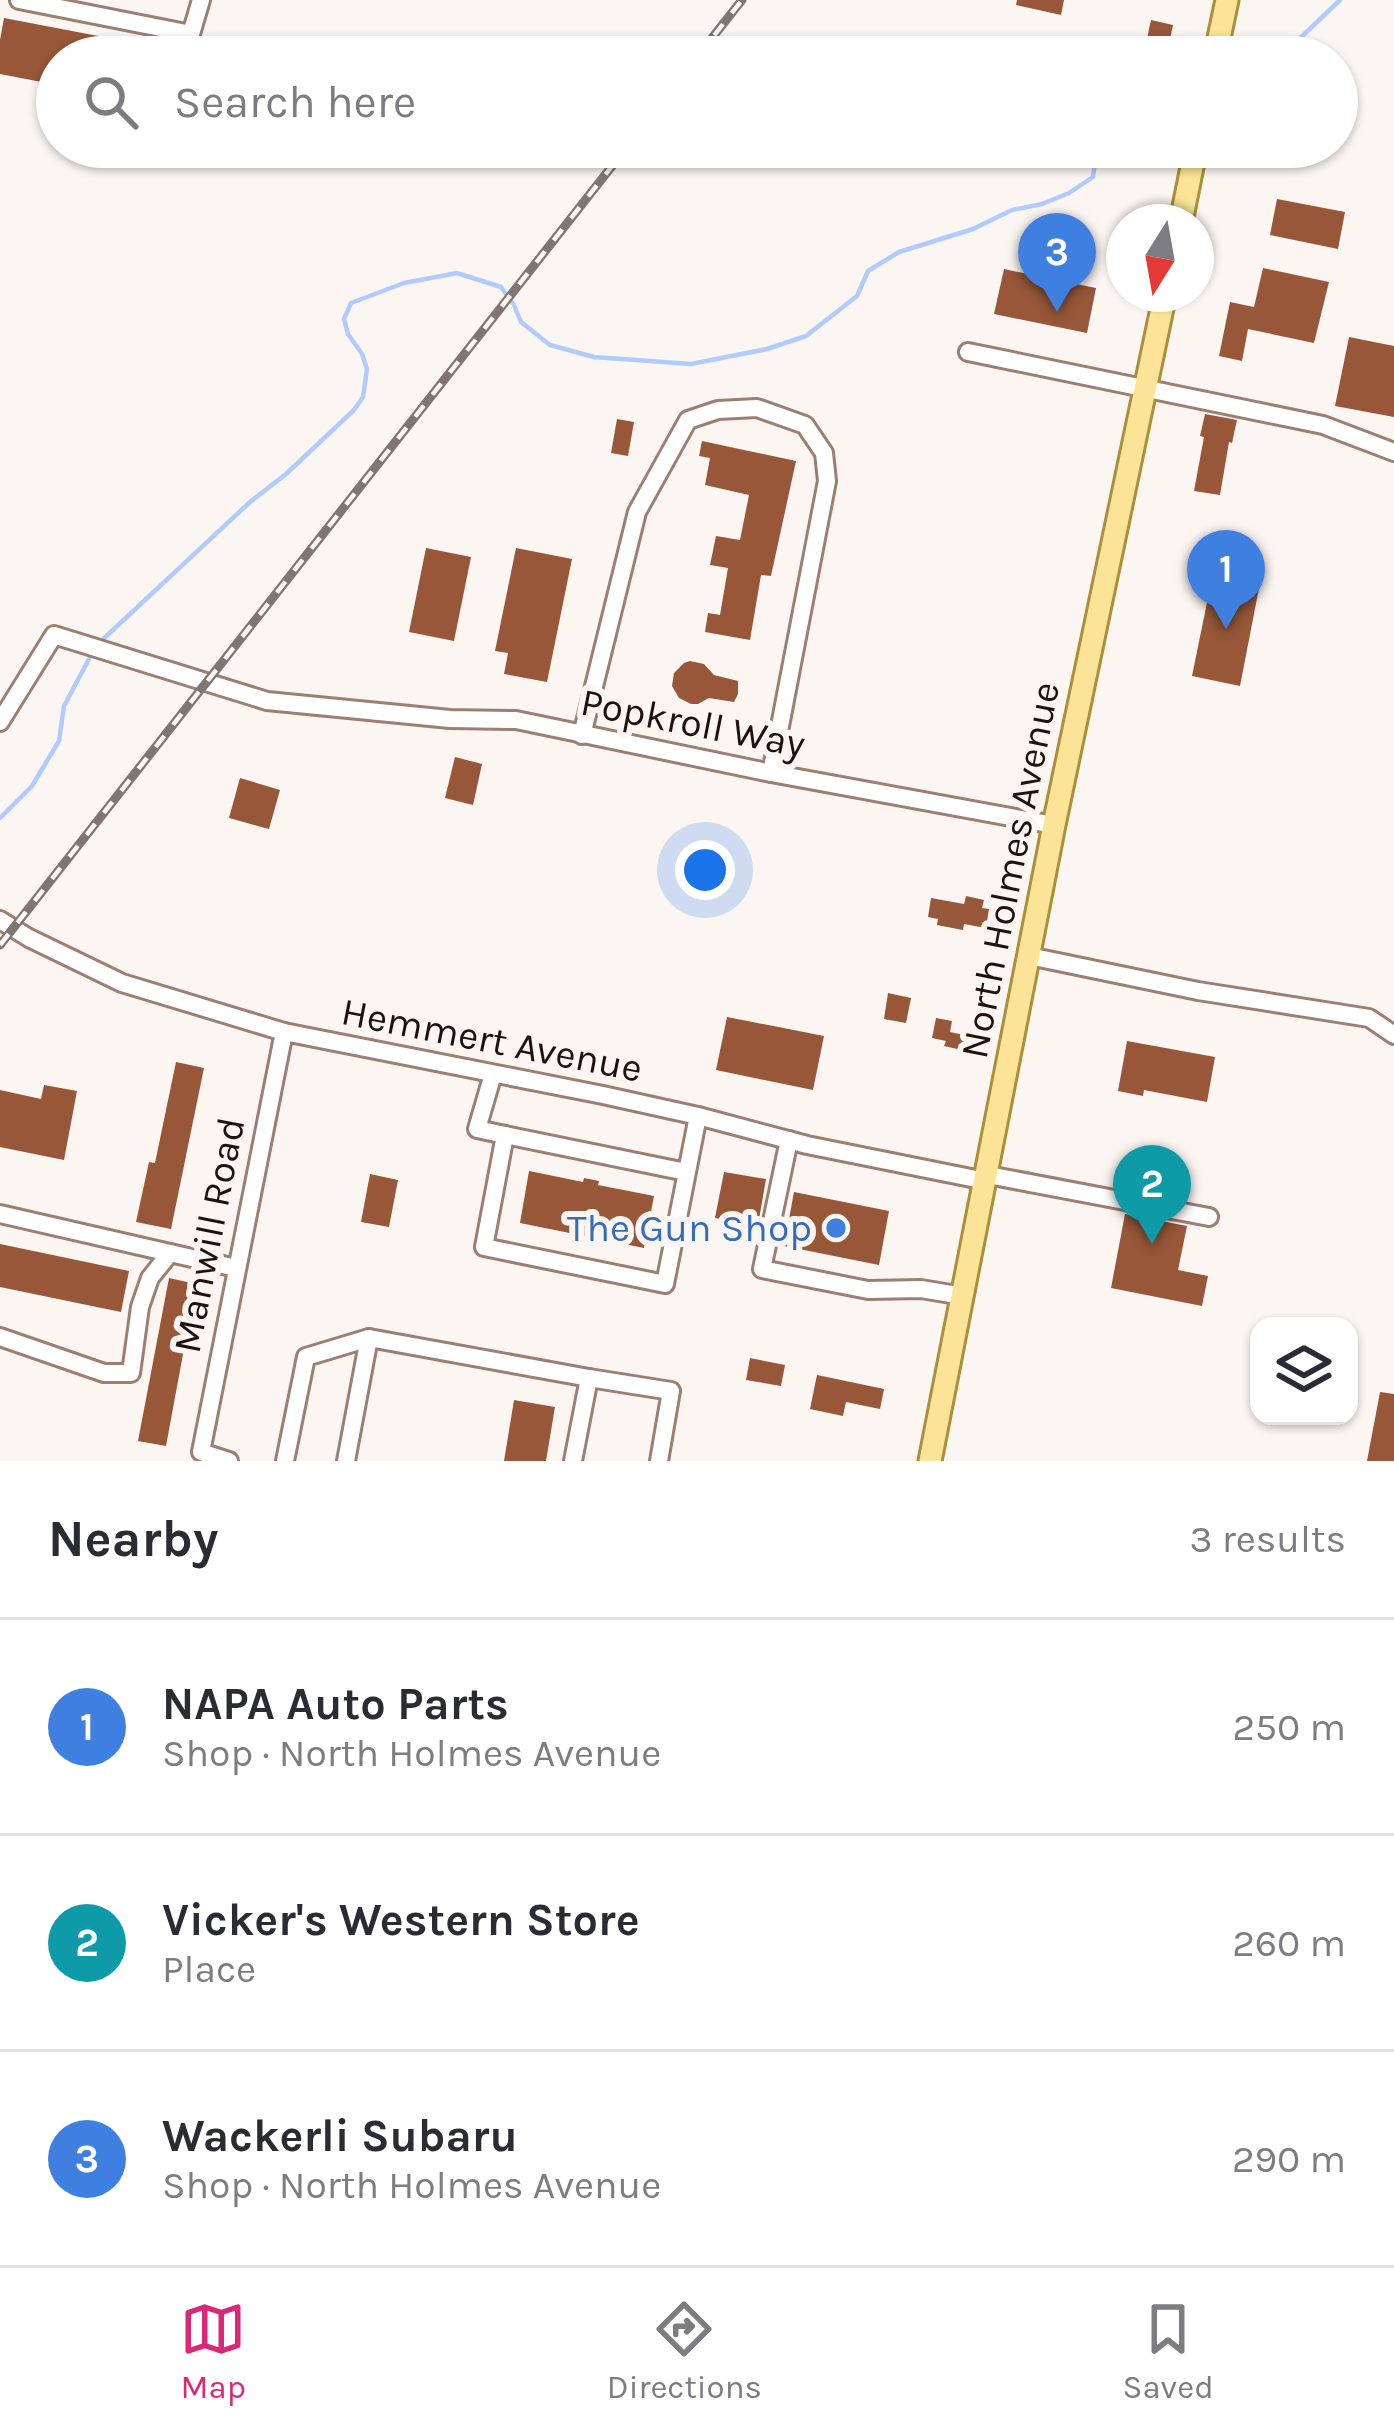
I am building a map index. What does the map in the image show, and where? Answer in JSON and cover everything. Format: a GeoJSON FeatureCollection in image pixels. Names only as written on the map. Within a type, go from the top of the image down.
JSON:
{"type":"FeatureCollection","features":[{"type":"Feature","properties":{"kind":"main road"},"geometry":{"type":"LineString","coordinates":[[1219,36],[1227,0]]}},
{"type":"Feature","properties":{"kind":"main road"},"geometry":{"type":"LineString","coordinates":[[1184,204],[1192,168]]}},
{"type":"Feature","properties":{"kind":"main road","name":"North Holmes Avenue"},"geometry":{"type":"LineString","coordinates":[[930,1461],[1054,825],[1162,312]]}},
{"type":"Feature","properties":{"kind":"street"},"geometry":{"type":"LineString","coordinates":[[19,0],[191,34],[202,0]]}},
{"type":"Feature","properties":{"kind":"street"},"geometry":{"type":"LineString","coordinates":[[968,352],[1323,425],[1394,452]]}},
{"type":"Feature","properties":{"kind":"street"},"geometry":{"type":"LineString","coordinates":[[582,735],[637,512],[688,420],[718,410],[757,408],[805,425],[824,453],[827,481],[771,773]]}},
{"type":"Feature","properties":{"kind":"street","name":"Popkroll Way"},"geometry":{"type":"LineString","coordinates":[[0,722],[54,635],[266,700],[516,720],[1054,825]]}},
{"type":"Feature","properties":{"kind":"street","name":"Hemmert Avenue"},"geometry":{"type":"LineString","coordinates":[[0,920],[122,983],[284,1032],[698,1116],[790,1140],[1209,1217]]}},
{"type":"Feature","properties":{"kind":"street"},"geometry":{"type":"LineString","coordinates":[[1029,956],[1198,991],[1369,1018],[1394,1035]]}},
{"type":"Feature","properties":{"kind":"street","name":"Manwill Road"},"geometry":{"type":"LineString","coordinates":[[230,1461],[201,1452],[284,1032]]}},
{"type":"Feature","properties":{"kind":"street"},"geometry":{"type":"LineString","coordinates":[[493,1074],[477,1129],[686,1172]]}},
{"type":"Feature","properties":{"kind":"street"},"geometry":{"type":"LineString","coordinates":[[505,1135],[484,1247],[665,1284],[698,1116]]}},
{"type":"Feature","properties":{"kind":"street"},"geometry":{"type":"LineString","coordinates":[[790,1140],[762,1268],[868,1290],[921,1289],[963,1296]]}},
{"type":"Feature","properties":{"kind":"street"},"geometry":{"type":"LineString","coordinates":[[0,1214],[236,1268]]}},
{"type":"Feature","properties":{"kind":"street"},"geometry":{"type":"LineString","coordinates":[[0,1337],[104,1373],[131,1373],[140,1307],[150,1278],[170,1253]]}},
{"type":"Feature","properties":{"kind":"street"},"geometry":{"type":"LineString","coordinates":[[346,1461],[369,1338]]}},
{"type":"Feature","properties":{"kind":"street"},"geometry":{"type":"LineString","coordinates":[[286,1461],[306,1357],[369,1338],[671,1391],[659,1461]]}},
{"type":"Feature","properties":{"kind":"street"},"geometry":{"type":"LineString","coordinates":[[573,1461],[589,1378]]}},
{"type":"Feature","properties":{"kind":"building"},"geometry":{"type":"Polygon","coordinates":[[[1017,0],[1064,0],[1061,15],[1016,5],[1017,0]]]}},
{"type":"Feature","properties":{"kind":"building"},"geometry":{"type":"Polygon","coordinates":[[[4,18],[98,36],[36,36],[36,81],[0,74],[4,18]]]}},
{"type":"Feature","properties":{"kind":"building"},"geometry":{"type":"Polygon","coordinates":[[[1151,20],[1173,25],[1171,36],[1148,36],[1151,20]]]}},
{"type":"Feature","properties":{"kind":"building"},"geometry":{"type":"Polygon","coordinates":[[[1277,199],[1345,212],[1338,249],[1270,235],[1277,199]]]}},
{"type":"Feature","properties":{"kind":"building"},"geometry":{"type":"Polygon","coordinates":[[[1263,268],[1329,282],[1314,343],[1248,329],[1242,361],[1219,356],[1230,302],[1254,307],[1263,268]]]}},
{"type":"Feature","properties":{"kind":"building"},"geometry":{"type":"Polygon","coordinates":[[[1004,269],[1096,288],[1087,333],[994,314],[1004,269]]]}},
{"type":"Feature","properties":{"kind":"building"},"geometry":{"type":"Polygon","coordinates":[[[1349,337],[1394,346],[1394,417],[1335,406],[1349,337]]]}},
{"type":"Feature","properties":{"kind":"building"},"geometry":{"type":"Polygon","coordinates":[[[1205,414],[1237,420],[1220,495],[1194,491],[1205,414]]]}},
{"type":"Feature","properties":{"kind":"building"},"geometry":{"type":"Polygon","coordinates":[[[617,419],[634,422],[628,456],[611,453],[617,419]]]}},
{"type":"Feature","properties":{"kind":"building"},"geometry":{"type":"Polygon","coordinates":[[[702,441],[796,461],[771,576],[761,575],[750,640],[705,632],[708,613],[720,615],[728,568],[710,565],[716,536],[740,540],[749,495],[705,485],[710,458],[699,456],[702,441]]]}},
{"type":"Feature","properties":{"kind":"building"},"geometry":{"type":"Polygon","coordinates":[[[426,548],[471,557],[454,641],[409,632],[426,548]]]}},
{"type":"Feature","properties":{"kind":"building"},"geometry":{"type":"Polygon","coordinates":[[[516,548],[572,559],[547,682],[504,674],[508,653],[495,651],[516,548]]]}},
{"type":"Feature","properties":{"kind":"building"},"geometry":{"type":"Polygon","coordinates":[[[1213,573],[1260,583],[1240,686],[1192,676],[1213,573]]]}},
{"type":"Feature","properties":{"kind":"building"},"geometry":{"type":"Polygon","coordinates":[[[690,661],[704,664],[714,675],[738,681],[734,702],[709,698],[691,704],[679,698],[672,686],[674,673],[690,661]]]}},
{"type":"Feature","properties":{"kind":"building"},"geometry":{"type":"Polygon","coordinates":[[[455,757],[482,764],[473,805],[445,798],[455,757]]]}},
{"type":"Feature","properties":{"kind":"building"},"geometry":{"type":"Polygon","coordinates":[[[240,778],[280,790],[269,829],[229,818],[240,778]]]}},
{"type":"Feature","properties":{"kind":"building"},"geometry":{"type":"Polygon","coordinates":[[[966,896],[984,900],[982,908],[989,909],[986,928],[964,924],[963,930],[937,925],[938,919],[928,917],[931,898],[964,904],[966,896]]]}},
{"type":"Feature","properties":{"kind":"building"},"geometry":{"type":"Polygon","coordinates":[[[888,993],[911,998],[906,1023],[884,1019],[888,993]]]}},
{"type":"Feature","properties":{"kind":"building"},"geometry":{"type":"Polygon","coordinates":[[[727,1017],[824,1036],[813,1090],[716,1070],[727,1017]]]}},
{"type":"Feature","properties":{"kind":"building"},"geometry":{"type":"Polygon","coordinates":[[[936,1018],[952,1021],[950,1032],[969,1036],[966,1051],[932,1038],[936,1018]]]}},
{"type":"Feature","properties":{"kind":"building"},"geometry":{"type":"Polygon","coordinates":[[[1127,1041],[1215,1057],[1207,1102],[1144,1090],[1143,1096],[1118,1091],[1127,1041]]]}},
{"type":"Feature","properties":{"kind":"building"},"geometry":{"type":"Polygon","coordinates":[[[176,1062],[204,1068],[171,1229],[136,1222],[149,1162],[155,1163],[176,1062]]]}},
{"type":"Feature","properties":{"kind":"building"},"geometry":{"type":"Polygon","coordinates":[[[44,1085],[77,1091],[64,1160],[0,1147],[0,1090],[41,1099],[44,1085]]]}},
{"type":"Feature","properties":{"kind":"building"},"geometry":{"type":"Polygon","coordinates":[[[529,1171],[599,1181],[598,1185],[654,1196],[644,1248],[520,1223],[529,1171]]]}},
{"type":"Feature","properties":{"kind":"building"},"geometry":{"type":"Polygon","coordinates":[[[724,1172],[766,1179],[758,1225],[715,1218],[724,1172]]]}},
{"type":"Feature","properties":{"kind":"building"},"geometry":{"type":"Polygon","coordinates":[[[370,1174],[398,1180],[389,1227],[361,1222],[370,1174]]]}},
{"type":"Feature","properties":{"kind":"building","name":"The Gun Shop"},"geometry":{"type":"Polygon","coordinates":[[[794,1192],[889,1211],[879,1265],[784,1246],[794,1192]]]}},
{"type":"Feature","properties":{"kind":"building"},"geometry":{"type":"Polygon","coordinates":[[[1125,1214],[1187,1226],[1178,1270],[1208,1276],[1202,1306],[1111,1288],[1125,1214]]]}},
{"type":"Feature","properties":{"kind":"building"},"geometry":{"type":"Polygon","coordinates":[[[0,1244],[129,1271],[121,1312],[0,1287],[0,1244]]]}},
{"type":"Feature","properties":{"kind":"building"},"geometry":{"type":"Polygon","coordinates":[[[169,1278],[196,1284],[166,1446],[138,1441],[169,1278]]]}},
{"type":"Feature","properties":{"kind":"building"},"geometry":{"type":"Polygon","coordinates":[[[750,1358],[785,1365],[781,1386],[746,1380],[750,1358]]]}},
{"type":"Feature","properties":{"kind":"building"},"geometry":{"type":"Polygon","coordinates":[[[817,1375],[884,1389],[880,1409],[846,1402],[843,1416],[810,1409],[817,1375]]]}},
{"type":"Feature","properties":{"kind":"building"},"geometry":{"type":"Polygon","coordinates":[[[1380,1392],[1394,1394],[1394,1461],[1367,1461],[1380,1392]]]}},
{"type":"Feature","properties":{"kind":"building"},"geometry":{"type":"Polygon","coordinates":[[[514,1400],[555,1407],[546,1461],[504,1461],[514,1400]]]}},
{"type":"Feature","properties":{"kind":"waterway"},"geometry":{"type":"LineString","coordinates":[[1302,36],[1340,0]]}},
{"type":"Feature","properties":{"kind":"waterway"},"geometry":{"type":"LineString","coordinates":[[100,642],[354,410],[363,397],[367,369],[344,319],[351,303],[404,283],[457,273],[501,287],[521,322],[550,345],[594,357],[691,364],[806,336],[857,296],[868,271],[899,252],[1069,193],[1093,177],[1094,168]]}},
{"type":"Feature","properties":{"kind":"waterway"},"geometry":{"type":"LineString","coordinates":[[0,818],[32,786],[59,741],[64,706],[89,659]]}},
{"type":"Feature","properties":{"kind":"railway"},"geometry":{"type":"LineString","coordinates":[[714,36],[742,0]]}},
{"type":"Feature","properties":{"kind":"railway"},"geometry":{"type":"LineString","coordinates":[[0,945],[610,168]]}},
{"type":"Feature","properties":{"kind":"place","name":"Wackerli Subaru"},"geometry":{"type":"Point","coordinates":[1057,312]}},
{"type":"Feature","properties":{"kind":"place","name":"NAPA Auto Parts"},"geometry":{"type":"Point","coordinates":[1226,629]}},
{"type":"Feature","properties":{"kind":"place","name":"The Gun Shop"},"geometry":{"type":"Point","coordinates":[836,1228]}},
{"type":"Feature","properties":{"kind":"place","name":"Vicker's Western Store"},"geometry":{"type":"Point","coordinates":[1152,1244]}}]}
